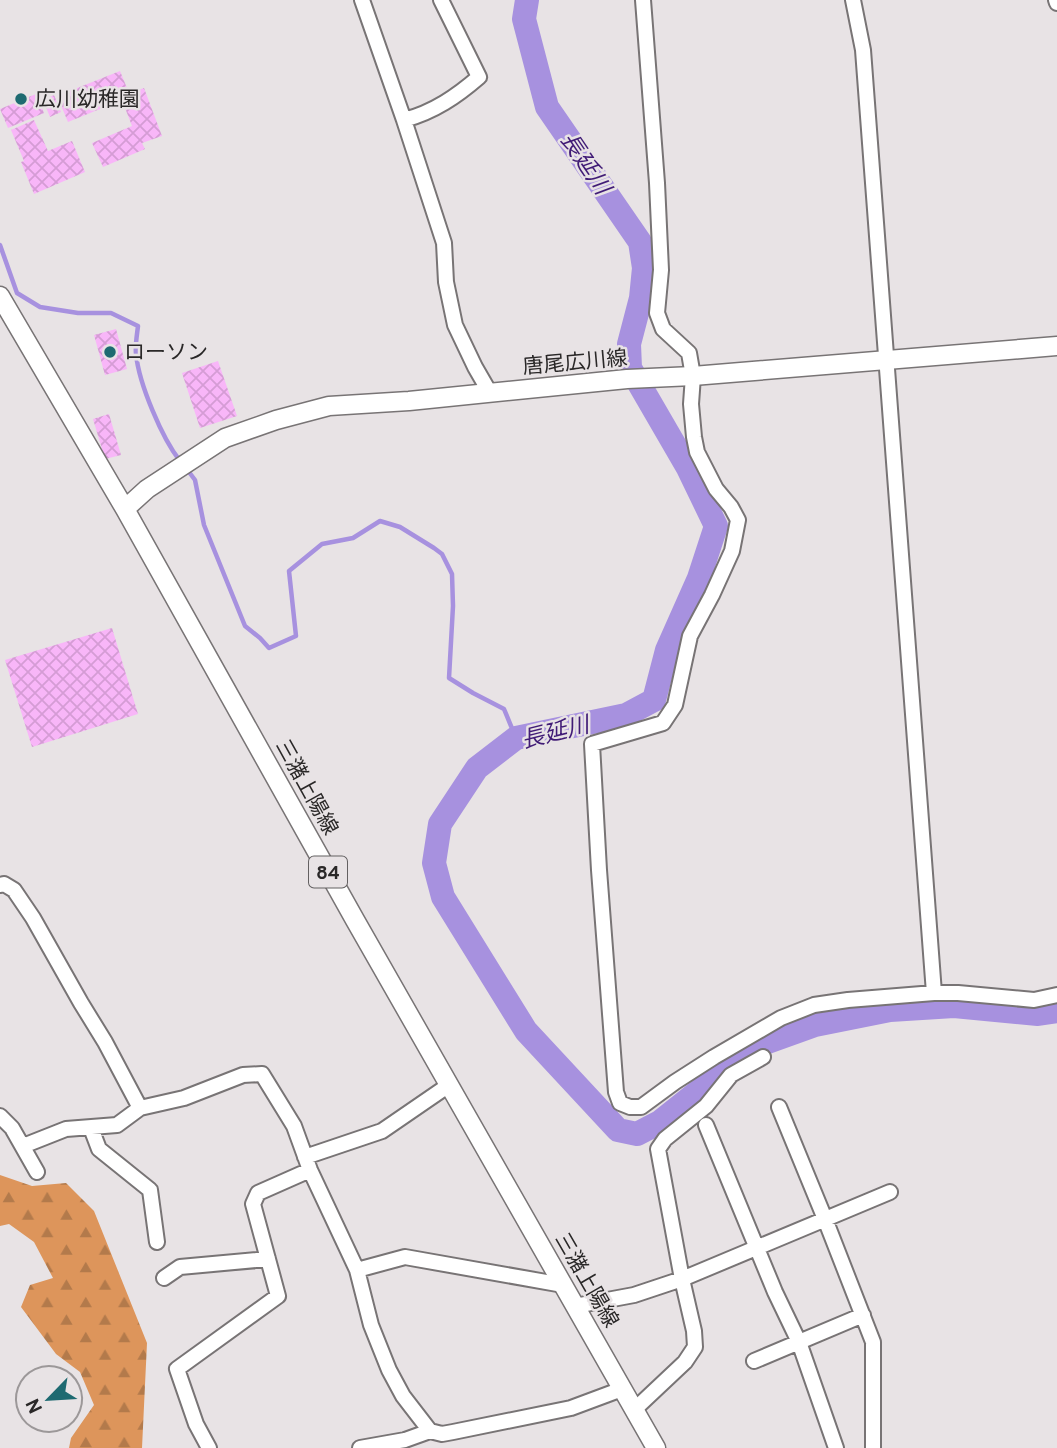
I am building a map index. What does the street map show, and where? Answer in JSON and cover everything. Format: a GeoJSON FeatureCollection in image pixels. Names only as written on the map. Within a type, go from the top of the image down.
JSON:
{"type":"FeatureCollection","features":[{"type":"Feature","properties":{"kind":"main road","name":"三潴上陽線"},"geometry":{"type":"LineString","coordinates":[[2,302],[125,509],[656,1448]]}},
{"type":"Feature","properties":{"kind":"main road","name":"唐尾広川線"},"geometry":{"type":"LineString","coordinates":[[125,509],[147,489],[225,438],[328,406],[627,379],[687,377],[1057,346]]}},
{"type":"Feature","properties":{"kind":"street"},"geometry":{"type":"LineString","coordinates":[[362,0],[444,243],[446,282],[456,325],[490,393]]}},
{"type":"Feature","properties":{"kind":"street"},"geometry":{"type":"LineString","coordinates":[[404,120],[458,96],[479,77],[441,0]]}},
{"type":"Feature","properties":{"kind":"street"},"geometry":{"type":"LineString","coordinates":[[643,0],[661,271],[657,313],[663,329],[689,352],[687,377],[697,452],[716,489],[738,520],[732,551],[690,636],[675,705],[663,723],[592,744],[616,1092],[620,1103],[640,1107],[714,1057],[781,1018],[814,1006],[848,1000],[934,993],[1034,1000],[1057,995]]}},
{"type":"Feature","properties":{"kind":"street"},"geometry":{"type":"LineString","coordinates":[[853,0],[863,50],[934,993]]}},
{"type":"Feature","properties":{"kind":"street"},"geometry":{"type":"LineString","coordinates":[[0,885],[4,884],[14,890],[33,919],[80,1003],[106,1042],[140,1108]]}},
{"type":"Feature","properties":{"kind":"street"},"geometry":{"type":"LineString","coordinates":[[634,1410],[685,1362],[695,1347],[658,1149],[665,1139],[706,1106],[731,1075],[763,1057]]}},
{"type":"Feature","properties":{"kind":"street"},"geometry":{"type":"LineString","coordinates":[[23,1146],[66,1129],[117,1125],[140,1108],[184,1098],[243,1074],[262,1074],[294,1126],[357,1270],[371,1325],[389,1370],[403,1396],[430,1431]]}},
{"type":"Feature","properties":{"kind":"street"},"geometry":{"type":"LineString","coordinates":[[209,1448],[196,1424],[177,1369],[278,1296],[253,1204],[258,1193],[308,1163],[382,1131],[449,1084]]}},
{"type":"Feature","properties":{"kind":"street"},"geometry":{"type":"LineString","coordinates":[[779,1107],[873,1342],[873,1448]]}},
{"type":"Feature","properties":{"kind":"street"},"geometry":{"type":"LineString","coordinates":[[0,1116],[12,1128],[37,1172]]}},
{"type":"Feature","properties":{"kind":"street"},"geometry":{"type":"LineString","coordinates":[[706,1125],[775,1292],[799,1342],[836,1448]]}},
{"type":"Feature","properties":{"kind":"street"},"geometry":{"type":"LineString","coordinates":[[91,1128],[99,1149],[150,1191],[157,1242]]}},
{"type":"Feature","properties":{"kind":"street"},"geometry":{"type":"LineString","coordinates":[[575,1306],[634,1295],[682,1279],[890,1192]]}},
{"type":"Feature","properties":{"kind":"street"},"geometry":{"type":"LineString","coordinates":[[357,1270],[405,1257],[563,1285]]}},
{"type":"Feature","properties":{"kind":"street"},"geometry":{"type":"LineString","coordinates":[[164,1278],[180,1267],[268,1259]]}},
{"type":"Feature","properties":{"kind":"street"},"geometry":{"type":"LineString","coordinates":[[754,1361],[863,1315]]}},
{"type":"Feature","properties":{"kind":"street"},"geometry":{"type":"LineString","coordinates":[[360,1448],[405,1440],[430,1431],[442,1434],[571,1408],[622,1389]]}},
{"type":"Feature","properties":{"kind":"green space"},"geometry":{"type":"Polygon","coordinates":[[[0,1175],[32,1186],[66,1183],[94,1211],[147,1343],[142,1448],[69,1448],[74,1434],[84,1434],[84,1419],[94,1405],[84,1381],[84,1364],[69,1364],[56,1354],[21,1307],[30,1285],[53,1278],[34,1242],[9,1224],[0,1226],[0,1175]]]}},
{"type":"Feature","properties":{"kind":"building"},"geometry":{"type":"Polygon","coordinates":[[[120,71],[129,93],[144,88],[162,136],[142,143],[145,149],[103,167],[92,143],[132,126],[122,100],[68,122],[57,96],[120,71]]]}},
{"type":"Feature","properties":{"kind":"building"},"geometry":{"type":"Polygon","coordinates":[[[36,94],[44,113],[8,128],[0,109],[36,94]]]}},
{"type":"Feature","properties":{"kind":"building"},"geometry":{"type":"Polygon","coordinates":[[[54,95],[61,112],[50,117],[43,100],[54,95]]]}},
{"type":"Feature","properties":{"kind":"building"},"geometry":{"type":"Polygon","coordinates":[[[34,120],[48,151],[72,141],[85,172],[34,194],[11,130],[34,120]]]}},
{"type":"Feature","properties":{"kind":"building","name":"ローソン"},"geometry":{"type":"Polygon","coordinates":[[[116,329],[127,369],[105,375],[94,335],[116,329]]]}},
{"type":"Feature","properties":{"kind":"building"},"geometry":{"type":"Polygon","coordinates":[[[218,361],[237,416],[200,428],[182,373],[218,361]]]}},
{"type":"Feature","properties":{"kind":"building"},"geometry":{"type":"Polygon","coordinates":[[[109,414],[121,455],[105,459],[93,419],[109,414]]]}},
{"type":"Feature","properties":{"kind":"building"},"geometry":{"type":"Polygon","coordinates":[[[112,628],[138,714],[32,747],[5,660],[112,628]]]}},
{"type":"Feature","properties":{"kind":"waterway","name":"長延川"},"geometry":{"type":"LineString","coordinates":[[527,0],[524,19],[547,107],[640,242],[644,268],[641,298],[629,344],[630,368],[688,468],[716,526],[699,578],[667,650],[654,700],[626,715],[516,738],[477,768],[440,824],[434,863],[443,897],[526,1031],[618,1130],[637,1134],[660,1122],[754,1047],[815,1025],[890,1010],[954,1006],[1038,1014],[1057,1011]]}},
{"type":"Feature","properties":{"kind":"waterway"},"geometry":{"type":"LineString","coordinates":[[0,245],[17,293],[40,307],[78,313],[111,313],[138,326],[136,351],[146,395],[159,425],[180,461]]}},
{"type":"Feature","properties":{"kind":"waterway"},"geometry":{"type":"LineString","coordinates":[[186,468],[195,480],[204,525],[245,626],[269,648],[296,636],[289,571],[322,544],[353,538],[380,521],[400,527],[442,554],[452,574],[449,678],[504,709],[516,738]]}},
{"type":"Feature","properties":{"kind":"place","name":"広川幼稚園"},"geometry":{"type":"Point","coordinates":[21,99]}},
{"type":"Feature","properties":{"kind":"place","name":"ローソン"},"geometry":{"type":"Point","coordinates":[110,352]}}]}
